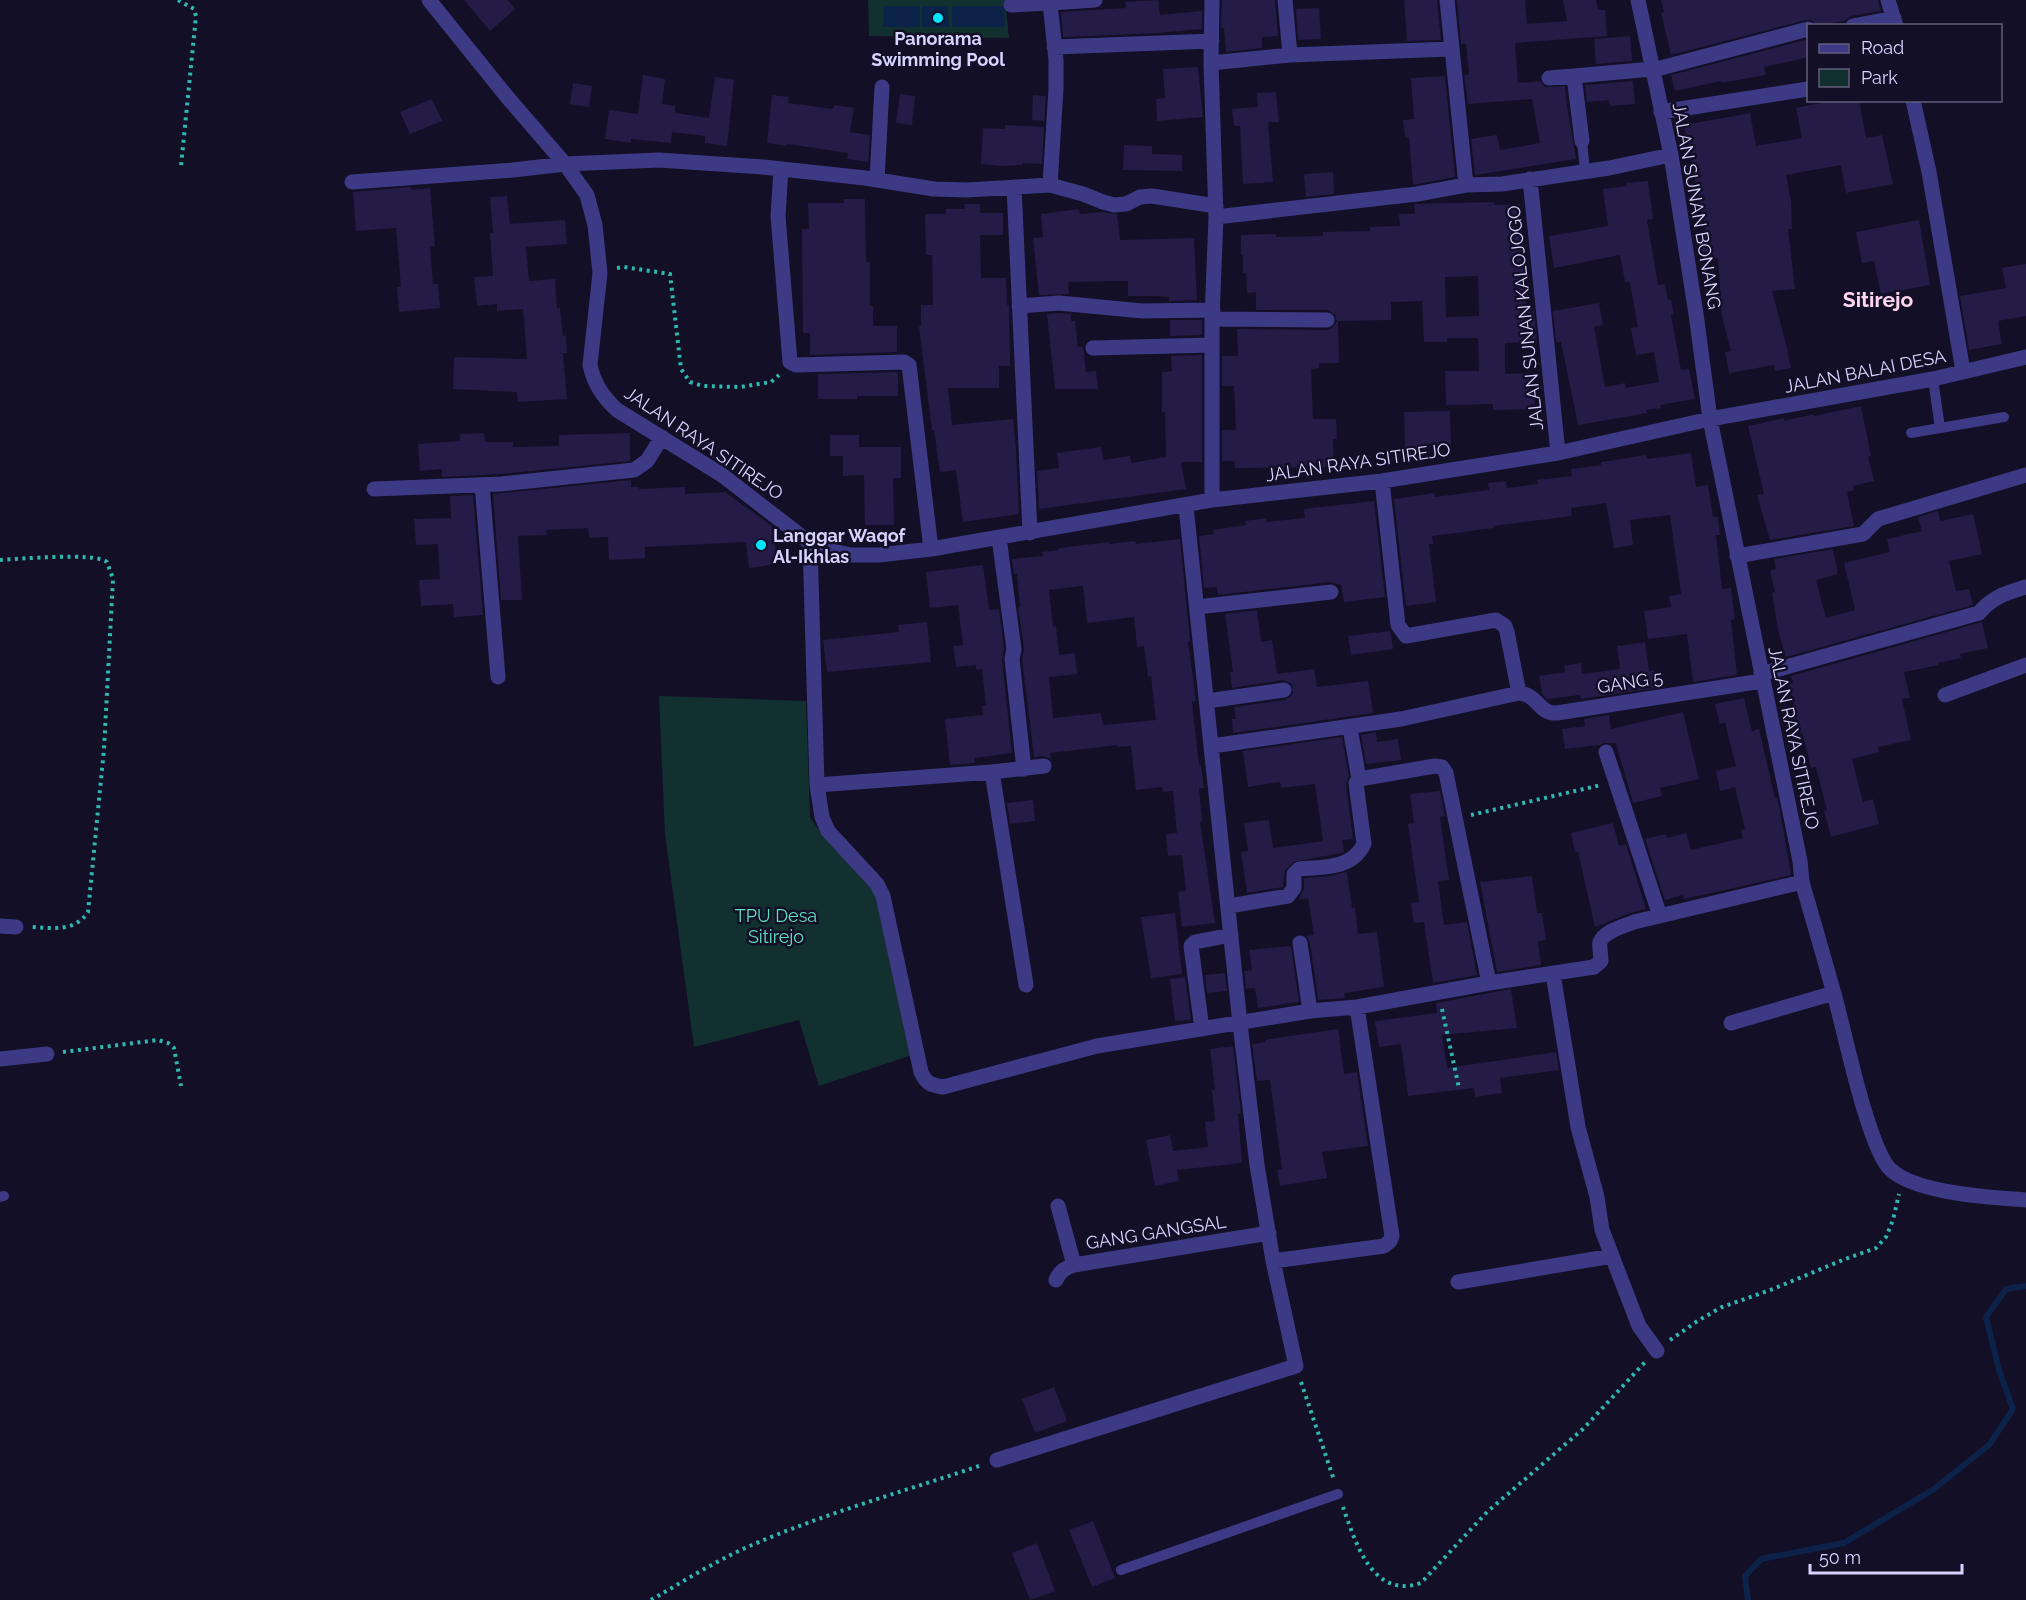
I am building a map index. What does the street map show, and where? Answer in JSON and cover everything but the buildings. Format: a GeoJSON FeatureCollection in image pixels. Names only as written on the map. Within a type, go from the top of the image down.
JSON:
{"type":"FeatureCollection","features":[{"type":"Feature","properties":{"kind":"street","name":"JALAN RAYA SITIREJO"},"geometry":{"type":"LineString","coordinates":[[429,0],[565,164],[587,195],[595,225],[600,273],[590,365],[593,378],[604,396],[617,410],[722,476],[810,543],[824,549],[851,555],[879,555],[931,549],[1212,500],[1382,481],[1558,453],[1710,419],[1800,861],[1802,882],[1875,1140],[1890,1168],[1900,1175]]}},
{"type":"Feature","properties":{"kind":"street"},"geometry":{"type":"LineString","coordinates":[[1011,5],[1095,0]]}},
{"type":"Feature","properties":{"kind":"street"},"geometry":{"type":"LineString","coordinates":[[1212,0],[1211,63],[1216,211],[1212,345],[1212,500]]}},
{"type":"Feature","properties":{"kind":"street"},"geometry":{"type":"LineString","coordinates":[[1286,0],[1290,55]]}},
{"type":"Feature","properties":{"kind":"street"},"geometry":{"type":"LineString","coordinates":[[1447,0],[1466,185]]}},
{"type":"Feature","properties":{"kind":"street","name":"JALAN SUNAN BONANG"},"geometry":{"type":"LineString","coordinates":[[1638,0],[1671,155],[1710,419]]}},
{"type":"Feature","properties":{"kind":"street"},"geometry":{"type":"LineString","coordinates":[[1874,24],[1895,22],[1888,0]]}},
{"type":"Feature","properties":{"kind":"street"},"geometry":{"type":"LineString","coordinates":[[1050,3],[1054,47],[1055,121],[1050,185]]}},
{"type":"Feature","properties":{"kind":"street"},"geometry":{"type":"LineString","coordinates":[[1549,78],[1652,69],[1807,30]]}},
{"type":"Feature","properties":{"kind":"street"},"geometry":{"type":"LineString","coordinates":[[1054,47],[1212,41]]}},
{"type":"Feature","properties":{"kind":"street"},"geometry":{"type":"LineString","coordinates":[[1211,63],[1290,55],[1452,49]]}},
{"type":"Feature","properties":{"kind":"street"},"geometry":{"type":"LineString","coordinates":[[1574,76],[1582,141]]}},
{"type":"Feature","properties":{"kind":"street"},"geometry":{"type":"LineString","coordinates":[[877,180],[882,87]]}},
{"type":"Feature","properties":{"kind":"street"},"geometry":{"type":"LineString","coordinates":[[1661,112],[1807,89]]}},
{"type":"Feature","properties":{"kind":"street"},"geometry":{"type":"LineString","coordinates":[[1913,102],[1929,172],[1963,371]]}},
{"type":"Feature","properties":{"kind":"street"},"geometry":{"type":"LineString","coordinates":[[352,182],[565,164],[658,160],[781,169],[934,189],[986,190],[1014,186],[1050,185],[1114,205],[1152,196],[1216,211],[1418,194],[1466,185],[1502,184],[1671,155]]}},
{"type":"Feature","properties":{"kind":"street"},"geometry":{"type":"LineString","coordinates":[[781,169],[778,216],[791,364],[904,362],[909,365],[931,549]]}},
{"type":"Feature","properties":{"kind":"street","name":"JALAN SUNAN KALOJOGO"},"geometry":{"type":"LineString","coordinates":[[1530,179],[1558,453]]}},
{"type":"Feature","properties":{"kind":"street"},"geometry":{"type":"LineString","coordinates":[[1014,186],[1030,533]]}},
{"type":"Feature","properties":{"kind":"street"},"geometry":{"type":"LineString","coordinates":[[1019,306],[1059,303],[1142,311],[1327,320]]}},
{"type":"Feature","properties":{"kind":"street"},"geometry":{"type":"LineString","coordinates":[[1093,348],[1212,345]]}},
{"type":"Feature","properties":{"kind":"street","name":"JALAN BALAI DESA"},"geometry":{"type":"LineString","coordinates":[[1710,419],[1933,379],[2026,357]]}},
{"type":"Feature","properties":{"kind":"street"},"geometry":{"type":"LineString","coordinates":[[374,489],[482,485],[634,470],[647,461],[662,437]]}},
{"type":"Feature","properties":{"kind":"street"},"geometry":{"type":"LineString","coordinates":[[1737,556],[1863,534],[1878,519],[2026,475]]}},
{"type":"Feature","properties":{"kind":"street"},"geometry":{"type":"LineString","coordinates":[[1212,746],[1350,728],[1516,694],[1508,632],[1501,622],[1496,620],[1406,636],[1401,631],[1398,625],[1382,481]]}},
{"type":"Feature","properties":{"kind":"street"},"geometry":{"type":"LineString","coordinates":[[482,485],[498,677]]}},
{"type":"Feature","properties":{"kind":"street"},"geometry":{"type":"LineString","coordinates":[[997,1460],[1296,1366],[1273,1261],[1257,1165],[1186,506]]}},
{"type":"Feature","properties":{"kind":"street"},"geometry":{"type":"LineString","coordinates":[[999,537],[1014,649],[1012,659],[1024,769]]}},
{"type":"Feature","properties":{"kind":"street"},"geometry":{"type":"LineString","coordinates":[[810,543],[817,785],[822,817],[828,831],[877,884],[883,896],[921,1072],[925,1082],[932,1085],[943,1087],[1097,1046],[1311,1011],[1357,1007],[1594,967],[1601,961],[1600,943],[1606,935],[1634,922],[1802,882]]}},
{"type":"Feature","properties":{"kind":"street","name":"GANG 5"},"geometry":{"type":"LineString","coordinates":[[1516,694],[1533,698],[1544,711],[1557,713],[1762,678],[1978,613],[1990,600],[2026,587]]}},
{"type":"Feature","properties":{"kind":"street"},"geometry":{"type":"LineString","coordinates":[[1197,607],[1331,592]]}},
{"type":"Feature","properties":{"kind":"street"},"geometry":{"type":"LineString","coordinates":[[1945,694],[2026,665]]}},
{"type":"Feature","properties":{"kind":"street"},"geometry":{"type":"LineString","coordinates":[[1207,701],[1284,690]]}},
{"type":"Feature","properties":{"kind":"street"},"geometry":{"type":"LineString","coordinates":[[1229,906],[1288,896],[1294,888],[1294,874],[1299,869],[1344,864],[1356,857],[1364,844],[1356,783],[1359,778],[1350,728]]}},
{"type":"Feature","properties":{"kind":"street"},"geometry":{"type":"LineString","coordinates":[[1606,752],[1660,916]]}},
{"type":"Feature","properties":{"kind":"street"},"geometry":{"type":"LineString","coordinates":[[817,785],[1044,766]]}},
{"type":"Feature","properties":{"kind":"street"},"geometry":{"type":"LineString","coordinates":[[1359,778],[1435,766],[1442,767],[1446,773],[1489,983]]}},
{"type":"Feature","properties":{"kind":"street"},"geometry":{"type":"LineString","coordinates":[[992,772],[1026,985]]}},
{"type":"Feature","properties":{"kind":"street"},"geometry":{"type":"LineString","coordinates":[[0,926],[16,927]]}},
{"type":"Feature","properties":{"kind":"street"},"geometry":{"type":"LineString","coordinates":[[1202,1029],[1191,946],[1192,943],[1231,935]]}},
{"type":"Feature","properties":{"kind":"street"},"geometry":{"type":"LineString","coordinates":[[1300,943],[1311,1011]]}},
{"type":"Feature","properties":{"kind":"street"},"geometry":{"type":"LineString","coordinates":[[1553,974],[1578,1127],[1597,1197],[1602,1230],[1640,1326],[1657,1351]]}},
{"type":"Feature","properties":{"kind":"street"},"geometry":{"type":"LineString","coordinates":[[1731,1023],[1833,993]]}},
{"type":"Feature","properties":{"kind":"street"},"geometry":{"type":"LineString","coordinates":[[1273,1261],[1384,1246],[1392,1236],[1357,1007]]}},
{"type":"Feature","properties":{"kind":"street"},"geometry":{"type":"LineString","coordinates":[[0,1059],[47,1054]]}},
{"type":"Feature","properties":{"kind":"street"},"geometry":{"type":"LineString","coordinates":[[1900,1175],[1947,1192],[2026,1200]]}},
{"type":"Feature","properties":{"kind":"street"},"geometry":{"type":"LineString","coordinates":[[1058,1206],[1074,1264]]}},
{"type":"Feature","properties":{"kind":"street","name":"GANG GANGSAL"},"geometry":{"type":"LineString","coordinates":[[1056,1280],[1059,1273],[1074,1264],[1269,1233]]}},
{"type":"Feature","properties":{"kind":"street"},"geometry":{"type":"LineString","coordinates":[[1458,1282],[1612,1256]]}},
{"type":"Feature","properties":{"kind":"lane"},"geometry":{"type":"LineString","coordinates":[[1582,141],[1585,171]]}},
{"type":"Feature","properties":{"kind":"lane"},"geometry":{"type":"LineString","coordinates":[[1933,379],[1940,428]]}},
{"type":"Feature","properties":{"kind":"lane"},"geometry":{"type":"LineString","coordinates":[[1911,433],[2004,417]]}},
{"type":"Feature","properties":{"kind":"lane"},"geometry":{"type":"LineString","coordinates":[[1121,1570],[1338,1494]]}},
{"type":"Feature","properties":{"kind":"path"},"geometry":{"type":"LineString","coordinates":[[178,0],[194,9],[196,16],[181,166]]}},
{"type":"Feature","properties":{"kind":"path"},"geometry":{"type":"LineString","coordinates":[[600,273],[624,267],[670,274],[681,369],[690,382],[703,386],[740,387],[771,382],[791,364]]}},
{"type":"Feature","properties":{"kind":"path"},"geometry":{"type":"LineString","coordinates":[[0,560],[54,557],[100,559],[110,566],[113,579],[104,749],[88,912],[79,923],[68,928],[16,927]]}},
{"type":"Feature","properties":{"kind":"path"},"geometry":{"type":"LineString","coordinates":[[1456,818],[1616,782]]}},
{"type":"Feature","properties":{"kind":"path"},"geometry":{"type":"LineString","coordinates":[[1439,992],[1459,1088]]}},
{"type":"Feature","properties":{"kind":"path"},"geometry":{"type":"LineString","coordinates":[[47,1054],[158,1040],[168,1042],[174,1048],[181,1086]]}},
{"type":"Feature","properties":{"kind":"path"},"geometry":{"type":"LineString","coordinates":[[1296,1366],[1359,1551],[1369,1569],[1383,1584],[1396,1590],[1412,1588],[1421,1583],[1487,1512],[1590,1422],[1657,1351],[1722,1307],[1876,1248],[1886,1237],[1893,1220],[1900,1175]]}},
{"type":"Feature","properties":{"kind":"path"},"geometry":{"type":"LineString","coordinates":[[651,1600],[751,1546],[827,1516],[997,1460]]}},
{"type":"Feature","properties":{"kind":"green space","name":"Panorama Swimming Pool"},"geometry":{"type":"Polygon","coordinates":[[[868,0],[1005,0],[1009,38],[869,36],[868,0]]]}},
{"type":"Feature","properties":{"kind":"green space","name":"TPU Desa Sitirejo"},"geometry":{"type":"Polygon","coordinates":[[[659,696],[806,701],[810,817],[872,888],[877,897],[915,1054],[819,1086],[799,1020],[694,1047],[665,834],[659,696]]]}},
{"type":"Feature","properties":{"kind":"water"},"geometry":{"type":"Polygon","coordinates":[[[884,6],[920,6],[920,27],[883,27],[884,6]]]}},
{"type":"Feature","properties":{"kind":"water"},"geometry":{"type":"Polygon","coordinates":[[[922,6],[948,6],[949,27],[922,27],[922,6]]]}},
{"type":"Feature","properties":{"kind":"water"},"geometry":{"type":"Polygon","coordinates":[[[952,6],[1004,6],[1005,27],[952,27],[952,6]]]}},
{"type":"Feature","properties":{"kind":"waterway"},"geometry":{"type":"LineString","coordinates":[[1748,1600],[1745,1576],[1761,1559],[1844,1543],[1934,1489],[1989,1445],[2013,1409],[1999,1370],[1986,1317],[2006,1289],[2026,1286]]}},
{"type":"Feature","properties":{"kind":"place","name":"Panorama Swimming Pool"},"geometry":{"type":"Point","coordinates":[938,18]}},
{"type":"Feature","properties":{"kind":"place","name":"Langgar Waqof Al-Ikhlas"},"geometry":{"type":"Point","coordinates":[761,545]}},
{"type":"Feature","properties":{"kind":"district","name":"Sitirejo"},"geometry":{"type":"Point","coordinates":[1878,299]}}]}
